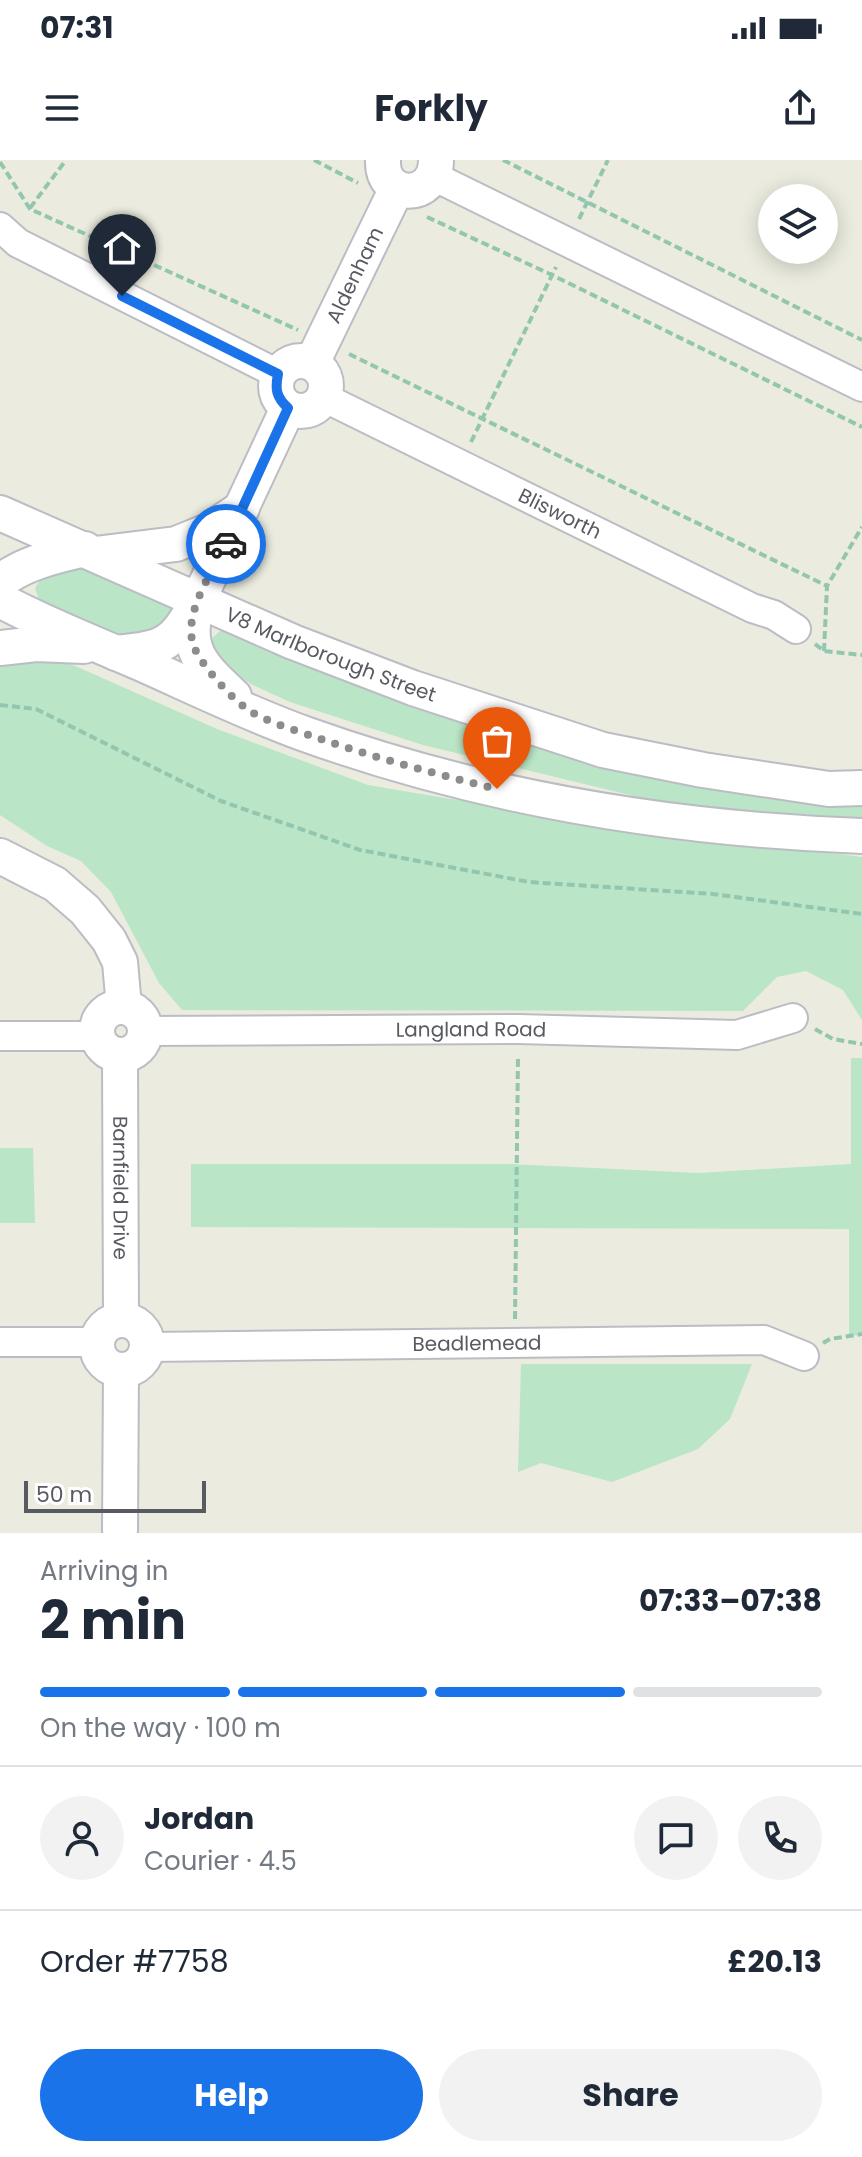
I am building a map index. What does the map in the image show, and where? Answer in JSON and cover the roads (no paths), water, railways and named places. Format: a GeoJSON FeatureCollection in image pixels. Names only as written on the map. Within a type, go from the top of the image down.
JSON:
{"type":"FeatureCollection","features":[{"type":"Feature","properties":{"kind":"street"},"geometry":{"type":"LineString","coordinates":[[390,183],[413,191],[422,188],[435,168],[567,242],[862,387]]}},
{"type":"Feature","properties":{"kind":"street","name":"Aldenham"},"geometry":{"type":"LineString","coordinates":[[318,352],[390,183]]}},
{"type":"Feature","properties":{"kind":"street"},"geometry":{"type":"LineString","coordinates":[[5,232],[18,243],[278,374]]}},
{"type":"Feature","properties":{"kind":"street"},"geometry":{"type":"LineString","coordinates":[[318,352],[326,387],[323,397],[308,410],[288,408],[277,394],[278,374],[286,365],[318,352]]}},
{"type":"Feature","properties":{"kind":"street","name":"Blisworth"},"geometry":{"type":"LineString","coordinates":[[323,397],[752,608],[774,615],[796,629]]}},
{"type":"Feature","properties":{"kind":"street"},"geometry":{"type":"LineString","coordinates":[[0,648],[36,644],[150,649],[167,643],[181,630],[198,601],[288,408]]}},
{"type":"Feature","properties":{"kind":"street"},"geometry":{"type":"LineString","coordinates":[[243,508],[208,531],[176,544],[53,557],[3,587],[108,649],[251,712],[382,760],[522,795],[697,824],[862,836]]}},
{"type":"Feature","properties":{"kind":"street","name":"V8 Marlborough Street"},"geometry":{"type":"LineString","coordinates":[[0,513],[293,642],[413,688],[603,750],[719,773],[829,789],[862,788]]}},
{"type":"Feature","properties":{"kind":"street"},"geometry":{"type":"LineString","coordinates":[[198,601],[191,624],[192,642],[203,665],[251,712]]}},
{"type":"Feature","properties":{"kind":"street"},"geometry":{"type":"LineString","coordinates":[[0,856],[55,884],[85,910],[109,940],[120,962],[141,1046],[128,1054],[108,1046],[0,1036]]}},
{"type":"Feature","properties":{"kind":"street","name":"Langland Road"},"geometry":{"type":"LineString","coordinates":[[134,1019],[737,1035],[793,1018]]}},
{"type":"Feature","properties":{"kind":"street","name":"Barnfield Drive"},"geometry":{"type":"LineString","coordinates":[[108,1046],[109,1331]]}},
{"type":"Feature","properties":{"kind":"street"},"geometry":{"type":"LineString","coordinates":[[0,1342],[109,1331],[138,1324],[147,1347],[142,1361],[129,1370],[106,1365],[100,1358],[109,1331]]}},
{"type":"Feature","properties":{"kind":"street","name":"Beadlemead"},"geometry":{"type":"LineString","coordinates":[[147,1347],[764,1340],[804,1356]]}},
{"type":"Feature","properties":{"kind":"street"},"geometry":{"type":"LineString","coordinates":[[121,1370],[121,1532]]}}]}
